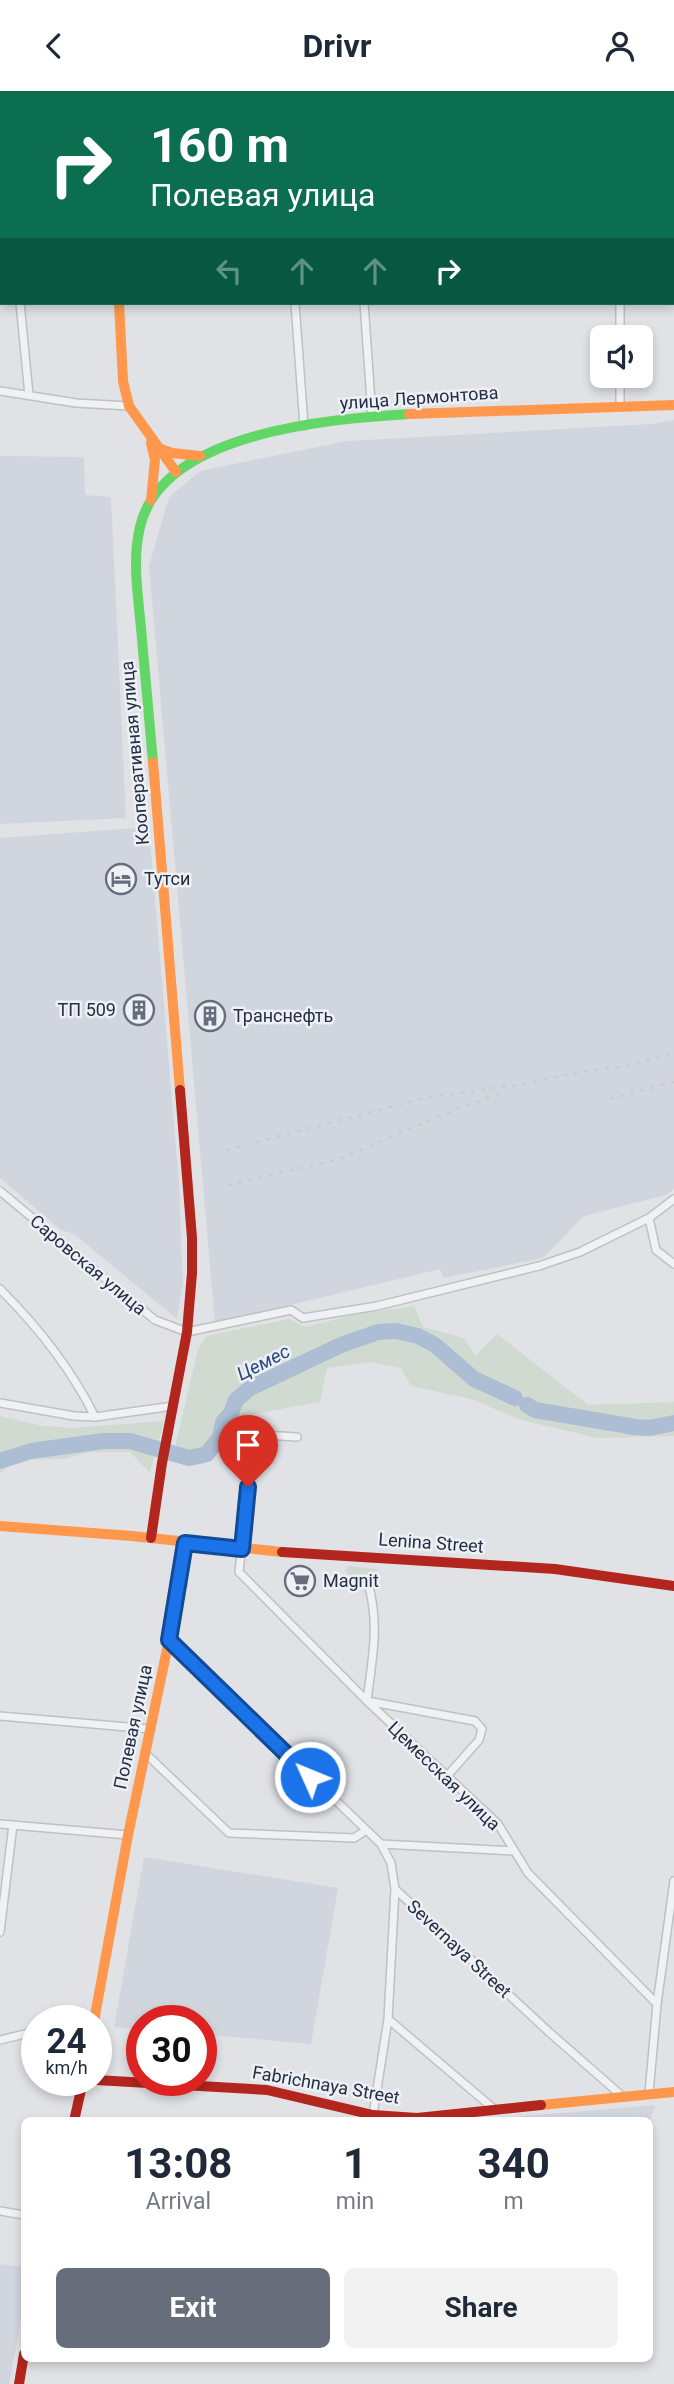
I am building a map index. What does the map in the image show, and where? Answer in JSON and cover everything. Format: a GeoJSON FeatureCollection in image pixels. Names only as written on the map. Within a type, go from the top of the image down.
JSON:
{"type":"FeatureCollection","features":[{"type":"Feature","properties":{"kind":"main road"},"geometry":{"type":"LineString","coordinates":[[119,305],[123,381],[129,406],[176,472]]}},
{"type":"Feature","properties":{"kind":"main road","name":"улица Лермонтова"},"geometry":{"type":"LineString","coordinates":[[176,472],[201,456],[230,444],[304,426],[372,416],[674,405]]}},
{"type":"Feature","properties":{"kind":"main road"},"geometry":{"type":"LineString","coordinates":[[150,437],[155,460],[151,501]]}},
{"type":"Feature","properties":{"kind":"main road"},"geometry":{"type":"LineString","coordinates":[[158,448],[172,453],[201,456]]}},
{"type":"Feature","properties":{"kind":"main road","name":"Кооперативная улица"},"geometry":{"type":"LineString","coordinates":[[151,1538],[192,1273],[192,1238],[135,557],[137,532],[151,501],[176,472]]}},
{"type":"Feature","properties":{"kind":"main road"},"geometry":{"type":"LineString","coordinates":[[0,1526],[151,1538]]}},
{"type":"Feature","properties":{"kind":"main road","name":"Lenina Street"},"geometry":{"type":"LineString","coordinates":[[151,1538],[242,1549],[555,1569],[674,1586]]}},
{"type":"Feature","properties":{"kind":"main road","name":"Полевая улица"},"geometry":{"type":"LineString","coordinates":[[97,2005],[128,1835],[169,1640],[185,1543]]}},
{"type":"Feature","properties":{"kind":"main road","name":"Fabrichnaya Street"},"geometry":{"type":"LineString","coordinates":[[112,2081],[267,2090],[373,2115],[417,2117],[674,2092]]}},
{"type":"Feature","properties":{"kind":"main road"},"geometry":{"type":"LineString","coordinates":[[75,2117],[80,2096]]}},
{"type":"Feature","properties":{"kind":"main road"},"geometry":{"type":"LineString","coordinates":[[19,2384],[23,2362]]}},
{"type":"Feature","properties":{"kind":"street"},"geometry":{"type":"LineString","coordinates":[[20,305],[29,395]]}},
{"type":"Feature","properties":{"kind":"street"},"geometry":{"type":"LineString","coordinates":[[295,305],[304,426]]}},
{"type":"Feature","properties":{"kind":"street"},"geometry":{"type":"LineString","coordinates":[[364,305],[372,416]]}},
{"type":"Feature","properties":{"kind":"street"},"geometry":{"type":"LineString","coordinates":[[620,305],[620,325]]}},
{"type":"Feature","properties":{"kind":"street"},"geometry":{"type":"LineString","coordinates":[[620,388],[620,406]]}},
{"type":"Feature","properties":{"kind":"street"},"geometry":{"type":"LineString","coordinates":[[0,391],[76,403],[129,406]]}},
{"type":"Feature","properties":{"kind":"street","name":"Саровская улица"},"geometry":{"type":"LineString","coordinates":[[0,1191],[155,1320],[184,1331]]}},
{"type":"Feature","properties":{"kind":"street"},"geometry":{"type":"LineString","coordinates":[[184,1331],[291,1310],[303,1318],[390,1303],[539,1266],[580,1252],[649,1218],[674,1199]]}},
{"type":"Feature","properties":{"kind":"street"},"geometry":{"type":"LineString","coordinates":[[649,1218],[656,1250],[674,1264]]}},
{"type":"Feature","properties":{"kind":"street"},"geometry":{"type":"LineString","coordinates":[[0,1289],[34,1324],[57,1353],[82,1389],[95,1417]]}},
{"type":"Feature","properties":{"kind":"street"},"geometry":{"type":"LineString","coordinates":[[0,1403],[95,1417],[173,1405]]}},
{"type":"Feature","properties":{"kind":"street"},"geometry":{"type":"LineString","coordinates":[[242,1549],[255,1447],[264,1435],[296,1437]]}},
{"type":"Feature","properties":{"kind":"street","name":"Цемесская улица"},"geometry":{"type":"LineString","coordinates":[[242,1549],[239,1572],[367,1702],[498,1824],[528,1873],[657,2004]]}},
{"type":"Feature","properties":{"kind":"street"},"geometry":{"type":"LineString","coordinates":[[368,1583],[374,1606],[376,1631],[367,1702],[475,1721],[482,1729],[480,1740],[448,1775]]}},
{"type":"Feature","properties":{"kind":"street","name":"Severnaya Street"},"geometry":{"type":"LineString","coordinates":[[169,1640],[380,1844],[391,1863],[395,1889],[622,2096]]}},
{"type":"Feature","properties":{"kind":"street"},"geometry":{"type":"LineString","coordinates":[[0,1716],[151,1729]]}},
{"type":"Feature","properties":{"kind":"street"},"geometry":{"type":"LineString","coordinates":[[145,1753],[229,1833],[354,1838],[365,1831]]}},
{"type":"Feature","properties":{"kind":"street"},"geometry":{"type":"LineString","coordinates":[[0,1824],[128,1835]]}},
{"type":"Feature","properties":{"kind":"street"},"geometry":{"type":"LineString","coordinates":[[0,1932],[13,1825]]}},
{"type":"Feature","properties":{"kind":"street"},"geometry":{"type":"LineString","coordinates":[[380,1844],[514,1851]]}},
{"type":"Feature","properties":{"kind":"street"},"geometry":{"type":"LineString","coordinates":[[649,2093],[657,2004],[674,1881]]}},
{"type":"Feature","properties":{"kind":"street"},"geometry":{"type":"LineString","coordinates":[[373,2115],[388,2019],[395,1889]]}},
{"type":"Feature","properties":{"kind":"street"},"geometry":{"type":"LineString","coordinates":[[388,2019],[495,2110]]}},
{"type":"Feature","properties":{"kind":"street"},"geometry":{"type":"LineString","coordinates":[[0,2040],[21,2035]]}},
{"type":"Feature","properties":{"kind":"street"},"geometry":{"type":"LineString","coordinates":[[0,2211],[21,2214]]}},
{"type":"Feature","properties":{"kind":"shaded area"},"geometry":{"type":"Polygon","coordinates":[[[674,420],[674,1189],[666,1195],[584,1216],[543,1258],[444,1278],[440,1269],[215,1323],[149,566],[169,497],[200,471],[347,441],[652,424],[674,420]]]}},
{"type":"Feature","properties":{"kind":"shaded area"},"geometry":{"type":"Polygon","coordinates":[[[0,456],[84,457],[85,495],[111,497],[126,818],[0,824],[0,456]]]}},
{"type":"Feature","properties":{"kind":"shaded area"},"geometry":{"type":"Polygon","coordinates":[[[149,827],[179,1184],[183,1284],[177,1319],[74,1234],[61,1230],[0,1178],[0,838],[149,827]]]}},
{"type":"Feature","properties":{"kind":"shaded area"},"geometry":{"type":"Polygon","coordinates":[[[414,1306],[423,1327],[464,1338],[475,1356],[497,1334],[588,1405],[674,1402],[674,1436],[598,1438],[521,1420],[471,1399],[411,1386],[401,1368],[371,1362],[327,1368],[320,1402],[238,1417],[206,1463],[189,1466],[172,1460],[198,1349],[207,1336],[289,1319],[305,1327],[354,1315],[414,1306]]]}},
{"type":"Feature","properties":{"kind":"shaded area"},"geometry":{"type":"Polygon","coordinates":[[[0,1416],[42,1426],[72,1428],[164,1421],[150,1473],[130,1452],[91,1452],[64,1459],[21,1460],[0,1474],[0,1416]]]}},
{"type":"Feature","properties":{"kind":"shaded area"},"geometry":{"type":"Polygon","coordinates":[[[348,1566],[379,1569],[353,1577],[345,1571],[348,1566]]]}},
{"type":"Feature","properties":{"kind":"shaded area"},"geometry":{"type":"Polygon","coordinates":[[[144,1857],[338,1888],[311,2044],[217,2035],[217,2005],[126,2005],[126,2028],[114,2027],[144,1857]]]}},
{"type":"Feature","properties":{"kind":"shaded area"},"geometry":{"type":"Polygon","coordinates":[[[656,2105],[651,2117],[514,2117],[656,2105]]]}},
{"type":"Feature","properties":{"kind":"shaded area"},"geometry":{"type":"Polygon","coordinates":[[[0,2264],[21,2267],[21,2321],[9,2384],[0,2384],[0,2264]]]}},
{"type":"Feature","properties":{"kind":"waterway","name":"Цемес"},"geometry":{"type":"LineString","coordinates":[[0,1461],[31,1451],[103,1441],[130,1441],[189,1458],[207,1454],[220,1437],[223,1422],[231,1413],[236,1400],[250,1388],[341,1345],[378,1332],[396,1331],[418,1336],[435,1345],[474,1379],[515,1398]]}},
{"type":"Feature","properties":{"kind":"waterway","name":"Цемес"},"geometry":{"type":"LineString","coordinates":[[527,1405],[535,1410],[635,1427],[649,1428],[674,1423]]}},
{"type":"Feature","properties":{"kind":"railway"},"geometry":{"type":"LineString","coordinates":[[226,1150],[424,1098],[531,1083],[573,1073],[625,1066],[674,1053]]}},
{"type":"Feature","properties":{"kind":"railway"},"geometry":{"type":"LineString","coordinates":[[610,1099],[674,1082]]}},
{"type":"Feature","properties":{"kind":"railway"},"geometry":{"type":"LineString","coordinates":[[228,1185],[339,1159],[499,1094]]}},
{"type":"Feature","properties":{"kind":"traffic: fast"},"geometry":{"type":"LineString","coordinates":[[153,762],[136,565],[140,527],[155,495],[180,470],[214,451],[253,437],[336,420],[409,414]]}},
{"type":"Feature","properties":{"kind":"traffic: slow"},"geometry":{"type":"LineString","coordinates":[[119,305],[123,381],[129,406],[176,472]]}},
{"type":"Feature","properties":{"kind":"traffic: slow"},"geometry":{"type":"LineString","coordinates":[[409,414],[674,405]]}},
{"type":"Feature","properties":{"kind":"traffic: slow"},"geometry":{"type":"LineString","coordinates":[[151,443],[155,460],[151,500]]}},
{"type":"Feature","properties":{"kind":"traffic: slow"},"geometry":{"type":"LineString","coordinates":[[158,448],[172,453],[200,456]]}},
{"type":"Feature","properties":{"kind":"traffic: slow"},"geometry":{"type":"LineString","coordinates":[[153,762],[180,1090]]}},
{"type":"Feature","properties":{"kind":"traffic: slow"},"geometry":{"type":"LineString","coordinates":[[0,1526],[132,1536],[282,1552]]}},
{"type":"Feature","properties":{"kind":"traffic: slow"},"geometry":{"type":"LineString","coordinates":[[97,2005],[128,1835],[169,1640],[185,1543]]}},
{"type":"Feature","properties":{"kind":"traffic: slow"},"geometry":{"type":"LineString","coordinates":[[541,2105],[674,2092]]}},
{"type":"Feature","properties":{"kind":"traffic: jam"},"geometry":{"type":"LineString","coordinates":[[151,1538],[187,1332],[192,1273],[192,1238],[180,1090]]}},
{"type":"Feature","properties":{"kind":"traffic: jam"},"geometry":{"type":"LineString","coordinates":[[282,1552],[555,1569],[674,1586]]}},
{"type":"Feature","properties":{"kind":"traffic: jam"},"geometry":{"type":"LineString","coordinates":[[112,2081],[267,2090],[373,2115],[402,2117]]}},
{"type":"Feature","properties":{"kind":"traffic: jam"},"geometry":{"type":"LineString","coordinates":[[75,2117],[80,2096]]}},
{"type":"Feature","properties":{"kind":"traffic: jam"},"geometry":{"type":"LineString","coordinates":[[427,2117],[541,2105]]}},
{"type":"Feature","properties":{"kind":"traffic: jam"},"geometry":{"type":"LineString","coordinates":[[19,2384],[23,2362]]}},
{"type":"Feature","properties":{"kind":"place","name":"Тутси"},"geometry":{"type":"Point","coordinates":[121,879]}},
{"type":"Feature","properties":{"kind":"place","name":"ТП 509"},"geometry":{"type":"Point","coordinates":[139,1010]}},
{"type":"Feature","properties":{"kind":"place","name":"Транснефть"},"geometry":{"type":"Point","coordinates":[210,1016]}},
{"type":"Feature","properties":{"kind":"place","name":"Magnit"},"geometry":{"type":"Point","coordinates":[300,1581]}},
{"type":"Feature","properties":{"kind":"route"},"geometry":{"type":"LineString","coordinates":[[248,1487],[242,1549],[185,1543],[169,1640],[310,1777]]}}]}
